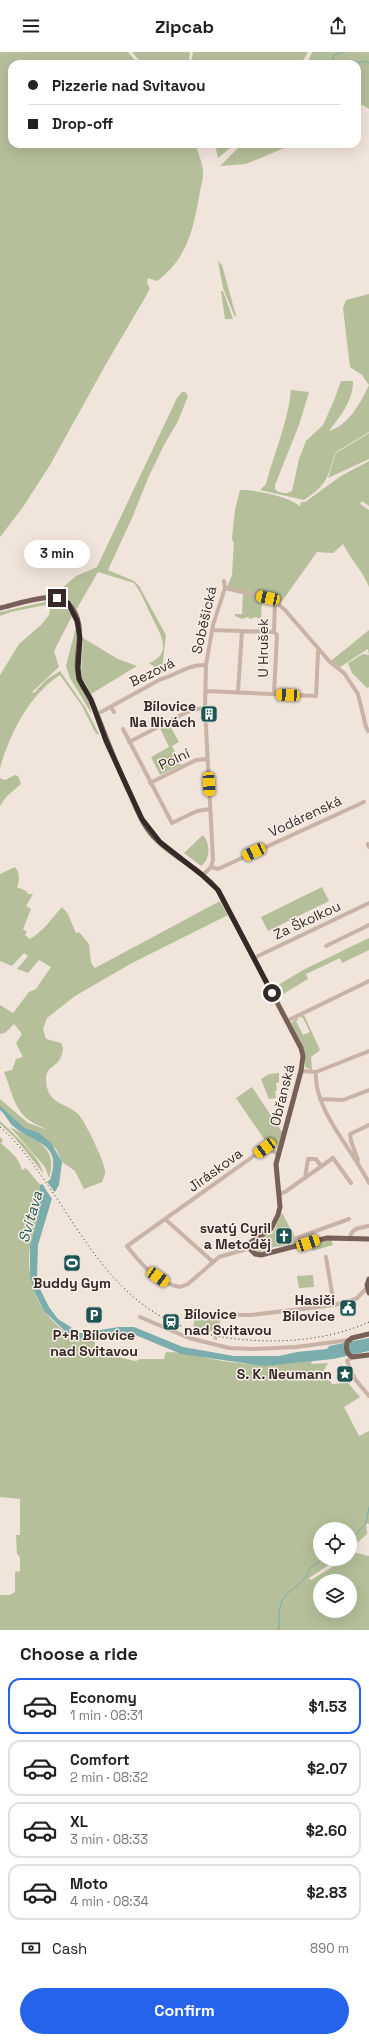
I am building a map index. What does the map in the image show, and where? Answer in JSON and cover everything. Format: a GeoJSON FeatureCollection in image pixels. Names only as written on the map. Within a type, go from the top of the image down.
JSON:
{"type":"FeatureCollection","features":[{"type":"Feature","properties":{"kind":"main road","name":"Obřanská"},"geometry":{"type":"LineString","coordinates":[[0,608],[53,597],[66,601],[74,613],[80,633],[79,679],[92,703],[106,741],[138,812],[154,836],[202,875],[221,894],[302,1053],[301,1071],[275,1173],[279,1194],[279,1213],[275,1224],[269,1231],[252,1240],[250,1248]]}},
{"type":"Feature","properties":{"kind":"main road"},"geometry":{"type":"LineString","coordinates":[[250,1248],[254,1253],[259,1255],[276,1250],[296,1247],[327,1238],[369,1239]]}},
{"type":"Feature","properties":{"kind":"main road"},"geometry":{"type":"LineString","coordinates":[[368,1291],[369,1279]]}},
{"type":"Feature","properties":{"kind":"main road"},"geometry":{"type":"LineString","coordinates":[[369,1334],[348,1341],[346,1351],[351,1356],[369,1355]]}},
{"type":"Feature","properties":{"kind":"street","name":"Soběšická"},"geometry":{"type":"LineString","coordinates":[[211,867],[213,854],[205,708],[206,665],[212,630],[225,588],[224,581]]}},
{"type":"Feature","properties":{"kind":"street"},"geometry":{"type":"LineString","coordinates":[[225,588],[272,599],[285,610],[330,662],[344,673],[358,694],[368,731]]}},
{"type":"Feature","properties":{"kind":"street","name":"U Hrušek"},"geometry":{"type":"LineString","coordinates":[[274,694],[277,635],[274,632],[275,602]]}},
{"type":"Feature","properties":{"kind":"street"},"geometry":{"type":"LineString","coordinates":[[212,630],[274,632]]}},
{"type":"Feature","properties":{"kind":"street"},"geometry":{"type":"LineString","coordinates":[[238,692],[242,631]]}},
{"type":"Feature","properties":{"kind":"street"},"geometry":{"type":"LineString","coordinates":[[205,691],[316,696],[319,655]]}},
{"type":"Feature","properties":{"kind":"street","name":"Bezová"},"geometry":{"type":"LineString","coordinates":[[101,712],[161,679],[171,677],[190,666],[206,665]]}},
{"type":"Feature","properties":{"kind":"street"},"geometry":{"type":"LineString","coordinates":[[111,707],[114,712]]}},
{"type":"Feature","properties":{"kind":"street"},"geometry":{"type":"LineString","coordinates":[[129,742],[191,710],[205,708]]}},
{"type":"Feature","properties":{"kind":"street"},"geometry":{"type":"LineString","coordinates":[[123,729],[172,823],[197,810],[210,809]]}},
{"type":"Feature","properties":{"kind":"street","name":"Polní"},"geometry":{"type":"LineString","coordinates":[[150,782],[196,760],[207,759]]}},
{"type":"Feature","properties":{"kind":"street","name":"Vodárenská"},"geometry":{"type":"LineString","coordinates":[[211,867],[218,869],[364,802]]}},
{"type":"Feature","properties":{"kind":"street"},"geometry":{"type":"LineString","coordinates":[[202,875],[211,867]]}},
{"type":"Feature","properties":{"kind":"street","name":"Za Školkou"},"geometry":{"type":"LineString","coordinates":[[254,958],[369,903]]}},
{"type":"Feature","properties":{"kind":"street"},"geometry":{"type":"LineString","coordinates":[[326,946],[369,925]]}},
{"type":"Feature","properties":{"kind":"street"},"geometry":{"type":"LineString","coordinates":[[287,1021],[369,981]]}},
{"type":"Feature","properties":{"kind":"street"},"geometry":{"type":"LineString","coordinates":[[301,1071],[316,1072],[369,1051]]}},
{"type":"Feature","properties":{"kind":"street"},"geometry":{"type":"LineString","coordinates":[[316,1072],[315,1084],[328,1117],[360,1166],[369,1183]]}},
{"type":"Feature","properties":{"kind":"street"},"geometry":{"type":"LineString","coordinates":[[320,1099],[343,1100],[369,1090]]}},
{"type":"Feature","properties":{"kind":"street"},"geometry":{"type":"LineString","coordinates":[[360,1166],[350,1134],[369,1125]]}},
{"type":"Feature","properties":{"kind":"street","name":"Jiráskova"},"geometry":{"type":"LineString","coordinates":[[250,1248],[228,1254],[213,1262],[188,1284],[180,1287],[167,1283],[146,1268],[127,1246],[265,1148],[279,1154]]}},
{"type":"Feature","properties":{"kind":"street"},"geometry":{"type":"LineString","coordinates":[[279,1194],[285,1192],[333,1158],[351,1183]]}},
{"type":"Feature","properties":{"kind":"street"},"geometry":{"type":"LineString","coordinates":[[305,1178],[308,1159],[316,1159],[321,1166]]}},
{"type":"Feature","properties":{"kind":"street"},"geometry":{"type":"LineString","coordinates":[[165,1219],[213,1262]]}},
{"type":"Feature","properties":{"kind":"street"},"geometry":{"type":"LineString","coordinates":[[296,1247],[294,1239],[349,1219]]}},
{"type":"Feature","properties":{"kind":"street"},"geometry":{"type":"LineString","coordinates":[[350,1238],[350,1233],[353,1230],[369,1226]]}},
{"type":"Feature","properties":{"kind":"street"},"geometry":{"type":"LineString","coordinates":[[326,1257],[334,1305]]}},
{"type":"Feature","properties":{"kind":"street"},"geometry":{"type":"LineString","coordinates":[[186,1315],[251,1315],[334,1305],[356,1299],[368,1291]]}},
{"type":"Feature","properties":{"kind":"street"},"geometry":{"type":"LineString","coordinates":[[216,1334],[219,1314]]}},
{"type":"Feature","properties":{"kind":"street"},"geometry":{"type":"LineString","coordinates":[[140,1317],[183,1336],[253,1349],[348,1341]]}},
{"type":"Feature","properties":{"kind":"street"},"geometry":{"type":"LineString","coordinates":[[351,1356],[346,1361],[349,1368],[369,1396]]}},
{"type":"Feature","properties":{"kind":"green space"},"geometry":{"type":"Polygon","coordinates":[[[0,52],[128,52],[135,60],[8,60],[8,148],[196,148],[202,164],[203,173],[194,222],[187,244],[175,264],[167,273],[157,281],[148,278],[147,283],[150,288],[146,296],[50,465],[23,507],[0,537],[0,52]]]}},
{"type":"Feature","properties":{"kind":"green space"},"geometry":{"type":"Polygon","coordinates":[[[132,52],[190,52],[189,60],[139,60],[132,52]]]}},
{"type":"Feature","properties":{"kind":"green space"},"geometry":{"type":"Polygon","coordinates":[[[193,52],[308,52],[303,60],[192,60],[193,52]]]}},
{"type":"Feature","properties":{"kind":"green space"},"geometry":{"type":"Polygon","coordinates":[[[312,52],[369,52],[369,109],[363,105],[361,106],[361,60],[309,60],[312,52]]]}},
{"type":"Feature","properties":{"kind":"green space"},"geometry":{"type":"Polygon","coordinates":[[[216,148],[230,148],[218,158],[216,148]]]}},
{"type":"Feature","properties":{"kind":"green space"},"geometry":{"type":"Polygon","coordinates":[[[238,148],[284,148],[246,164],[220,166],[238,148]]]}},
{"type":"Feature","properties":{"kind":"green space"},"geometry":{"type":"Polygon","coordinates":[[[218,261],[222,265],[236,316],[235,317],[223,288],[218,261]]]}},
{"type":"Feature","properties":{"kind":"green space"},"geometry":{"type":"Polygon","coordinates":[[[221,291],[223,291],[233,319],[225,319],[221,291]]]}},
{"type":"Feature","properties":{"kind":"green space"},"geometry":{"type":"Polygon","coordinates":[[[369,294],[369,385],[362,375],[350,367],[343,308],[346,300],[369,294]]]}},
{"type":"Feature","properties":{"kind":"green space"},"geometry":{"type":"Polygon","coordinates":[[[341,381],[353,381],[351,395],[346,408],[329,431],[343,424],[354,412],[369,385],[369,432],[336,452],[326,480],[318,489],[304,500],[260,490],[266,484],[287,414],[291,390],[309,392],[299,425],[275,485],[275,489],[283,493],[292,491],[299,459],[306,441],[323,425],[341,381]]]}},
{"type":"Feature","properties":{"kind":"green space"},"geometry":{"type":"Polygon","coordinates":[[[182,392],[185,392],[188,396],[178,421],[149,476],[132,518],[108,570],[134,581],[139,586],[166,635],[162,669],[163,673],[149,663],[157,659],[162,653],[162,640],[143,598],[134,583],[98,572],[76,610],[65,595],[51,592],[60,590],[76,576],[97,567],[177,398],[182,392]]]}},
{"type":"Feature","properties":{"kind":"green space"},"geometry":{"type":"Polygon","coordinates":[[[369,433],[369,459],[328,478],[336,453],[369,433]]]}},
{"type":"Feature","properties":{"kind":"green space"},"geometry":{"type":"Polygon","coordinates":[[[369,461],[369,506],[362,501],[360,504],[369,510],[369,587],[364,576],[343,544],[333,553],[317,552],[280,604],[271,598],[227,587],[232,575],[234,541],[233,542],[232,538],[235,510],[240,490],[272,494],[288,499],[300,506],[301,502],[305,502],[341,476],[369,461]]]}},
{"type":"Feature","properties":{"kind":"green space"},"geometry":{"type":"Polygon","coordinates":[[[243,594],[262,598],[261,620],[256,617],[242,619],[235,616],[235,614],[242,614],[243,594]]]}},
{"type":"Feature","properties":{"kind":"green space"},"geometry":{"type":"Polygon","coordinates":[[[49,601],[64,604],[72,616],[54,651],[59,667],[32,692],[34,693],[46,680],[60,671],[85,707],[99,734],[98,735],[95,732],[82,706],[60,675],[42,690],[27,708],[10,739],[0,768],[0,675],[19,644],[41,625],[49,615],[50,609],[45,605],[11,612],[0,616],[0,612],[49,601]]]}},
{"type":"Feature","properties":{"kind":"green space"},"geometry":{"type":"Polygon","coordinates":[[[76,627],[78,636],[76,678],[90,703],[91,713],[70,678],[66,666],[76,627]]]}},
{"type":"Feature","properties":{"kind":"green space"},"geometry":{"type":"Polygon","coordinates":[[[369,630],[369,655],[368,649],[340,667],[331,661],[369,630]]]}},
{"type":"Feature","properties":{"kind":"green space"},"geometry":{"type":"Polygon","coordinates":[[[83,638],[118,659],[137,666],[91,694],[81,676],[83,638]]]}},
{"type":"Feature","properties":{"kind":"green space"},"geometry":{"type":"Polygon","coordinates":[[[363,654],[369,655],[369,687],[367,688],[352,673],[348,663],[363,654]]]}},
{"type":"Feature","properties":{"kind":"green space"},"geometry":{"type":"Polygon","coordinates":[[[169,724],[179,742],[172,746],[181,765],[160,775],[151,757],[169,747],[160,728],[169,724]]]}},
{"type":"Feature","properties":{"kind":"green space"},"geometry":{"type":"Polygon","coordinates":[[[15,775],[18,776],[21,784],[6,797],[0,806],[0,778],[5,780],[15,775]]]}},
{"type":"Feature","properties":{"kind":"green space"},"geometry":{"type":"Polygon","coordinates":[[[203,835],[206,839],[208,847],[208,856],[201,866],[184,853],[203,835]]]}},
{"type":"Feature","properties":{"kind":"green space"},"geometry":{"type":"Polygon","coordinates":[[[15,867],[19,877],[17,887],[26,891],[28,894],[33,894],[26,906],[31,909],[23,929],[27,932],[25,935],[30,939],[35,936],[62,907],[68,914],[76,933],[79,932],[89,944],[91,963],[95,968],[220,901],[228,915],[132,963],[75,996],[47,1018],[43,1029],[46,1039],[61,1043],[63,1048],[60,1059],[47,1072],[46,1075],[49,1094],[53,1099],[79,1115],[95,1144],[105,1169],[102,1182],[84,1189],[75,1171],[62,1162],[56,1149],[38,1132],[25,1128],[0,1106],[0,1099],[28,1123],[48,1130],[31,1122],[19,1110],[4,1072],[12,1070],[16,1059],[23,1057],[16,1043],[22,1034],[14,1024],[5,1033],[0,1034],[0,1005],[13,1013],[29,992],[36,989],[51,967],[39,960],[28,973],[17,969],[28,956],[24,953],[12,966],[0,961],[0,874],[15,867]]]}},
{"type":"Feature","properties":{"kind":"green space"},"geometry":{"type":"Polygon","coordinates":[[[322,887],[329,901],[268,931],[261,917],[322,887]]]}},
{"type":"Feature","properties":{"kind":"green space"},"geometry":{"type":"Polygon","coordinates":[[[369,938],[369,950],[342,963],[340,958],[306,974],[308,979],[278,997],[273,988],[303,970],[369,938]]]}},
{"type":"Feature","properties":{"kind":"green space"},"geometry":{"type":"Polygon","coordinates":[[[304,1015],[320,1050],[311,1057],[312,1070],[305,1067],[304,1050],[291,1023],[297,1018],[298,1020],[296,1021],[303,1035],[310,1032],[303,1018],[300,1017],[304,1015]]]}},
{"type":"Feature","properties":{"kind":"green space"},"geometry":{"type":"Polygon","coordinates":[[[279,1073],[279,1083],[276,1083],[277,1091],[275,1091],[276,1098],[269,1099],[261,1079],[269,1074],[279,1073]]]}},
{"type":"Feature","properties":{"kind":"green space"},"geometry":{"type":"Polygon","coordinates":[[[252,1087],[282,1132],[279,1143],[271,1149],[236,1098],[252,1087]]]}},
{"type":"Feature","properties":{"kind":"green space"},"geometry":{"type":"Polygon","coordinates":[[[0,1121],[32,1153],[43,1173],[15,1138],[0,1124],[0,1121]]]}},
{"type":"Feature","properties":{"kind":"green space"},"geometry":{"type":"Polygon","coordinates":[[[10,1127],[36,1140],[48,1151],[51,1158],[49,1178],[45,1167],[10,1127]]]}},
{"type":"Feature","properties":{"kind":"green space"},"geometry":{"type":"Polygon","coordinates":[[[0,1137],[3,1140],[1,1143],[16,1158],[21,1165],[22,1170],[26,1168],[40,1185],[38,1217],[30,1246],[29,1268],[33,1288],[42,1307],[48,1316],[64,1331],[78,1339],[94,1340],[94,1349],[100,1353],[136,1361],[140,1359],[164,1359],[166,1352],[182,1353],[223,1361],[251,1364],[281,1364],[312,1361],[311,1364],[328,1363],[323,1372],[332,1384],[348,1383],[360,1397],[344,1407],[359,1436],[369,1431],[369,1524],[366,1523],[367,1534],[357,1543],[357,1522],[313,1522],[313,1566],[327,1566],[309,1578],[311,1580],[313,1579],[313,1618],[357,1618],[357,1574],[321,1574],[334,1566],[357,1566],[357,1553],[369,1556],[369,1630],[0,1630],[0,1595],[10,1595],[15,1592],[15,1572],[20,1571],[20,1557],[17,1554],[16,1535],[20,1535],[20,1499],[0,1497],[0,1137]]]}},
{"type":"Feature","properties":{"kind":"green space"},"geometry":{"type":"Polygon","coordinates":[[[282,1213],[295,1237],[294,1244],[269,1248],[258,1253],[253,1251],[252,1244],[258,1239],[273,1233],[282,1213]]]}},
{"type":"Feature","properties":{"kind":"green space"},"geometry":{"type":"Polygon","coordinates":[[[331,1240],[333,1245],[312,1251],[310,1245],[331,1240]]]}},
{"type":"Feature","properties":{"kind":"green space"},"geometry":{"type":"Polygon","coordinates":[[[313,1275],[314,1287],[299,1288],[297,1276],[313,1275]]]}},
{"type":"Feature","properties":{"kind":"green space"},"geometry":{"type":"Polygon","coordinates":[[[195,1317],[215,1318],[216,1321],[214,1332],[193,1326],[195,1317]]]}},
{"type":"Feature","properties":{"kind":"water"},"geometry":{"type":"Polygon","coordinates":[[[0,1106],[25,1128],[38,1132],[51,1143],[62,1162],[59,1185],[53,1195],[38,1245],[37,1276],[39,1287],[49,1307],[58,1319],[80,1333],[119,1327],[134,1327],[183,1347],[234,1356],[279,1356],[297,1352],[327,1349],[329,1346],[369,1338],[369,1351],[333,1359],[265,1366],[181,1354],[133,1334],[110,1335],[86,1341],[71,1337],[44,1311],[33,1289],[30,1276],[30,1246],[37,1221],[40,1185],[50,1180],[53,1168],[53,1158],[50,1151],[45,1146],[12,1125],[0,1110],[0,1106]]]}},
{"type":"Feature","properties":{"kind":"pier"},"geometry":{"type":"Polygon","coordinates":[[[46,1180],[56,1194],[54,1202],[41,1182],[46,1180]]]}},
{"type":"Feature","properties":{"kind":"waterway"},"geometry":{"type":"LineString","coordinates":[[332,60],[334,55],[344,52]]}},
{"type":"Feature","properties":{"kind":"waterway"},"geometry":{"type":"LineString","coordinates":[[361,62],[369,63]]}},
{"type":"Feature","properties":{"kind":"waterway"},"geometry":{"type":"LineString","coordinates":[[357,1533],[366,1524],[369,1507]]}},
{"type":"Feature","properties":{"kind":"waterway"},"geometry":{"type":"LineString","coordinates":[[279,1630],[281,1602],[286,1595],[306,1577],[310,1568],[313,1566]]}},
{"type":"Feature","properties":{"kind":"tunnel"},"geometry":{"type":"LineString","coordinates":[[215,1340],[216,1334]]}},
{"type":"Feature","properties":{"kind":"railway"},"geometry":{"type":"LineString","coordinates":[[0,1127],[17,1144],[31,1162],[95,1254],[113,1277],[134,1297],[156,1313],[182,1326],[212,1335],[263,1341],[294,1340],[325,1336],[355,1328],[369,1322]]}},
{"type":"Feature","properties":{"kind":"place","name":"Bílovice Na Nivách"},"geometry":{"type":"Point","coordinates":[209,714]}},
{"type":"Feature","properties":{"kind":"place","name":"svatý Cyril a Metoděj"},"geometry":{"type":"Point","coordinates":[284,1236]}},
{"type":"Feature","properties":{"kind":"place","name":"Buddy Gym"},"geometry":{"type":"Point","coordinates":[72,1263]}},
{"type":"Feature","properties":{"kind":"place","name":"Hasiči Bílovice"},"geometry":{"type":"Point","coordinates":[348,1308]}},
{"type":"Feature","properties":{"kind":"place","name":"P+R Bílovice nad Svitavou"},"geometry":{"type":"Point","coordinates":[94,1315]}},
{"type":"Feature","properties":{"kind":"place","name":"Bílovice nad Svitavou"},"geometry":{"type":"Point","coordinates":[171,1322]}},
{"type":"Feature","properties":{"kind":"place","name":"S. K. Neumann"},"geometry":{"type":"Point","coordinates":[345,1374]}},
{"type":"Feature","properties":{"kind":"route"},"geometry":{"type":"LineString","coordinates":[[57,598],[66,601],[74,613],[80,630],[78,668],[79,679],[91,700],[106,741],[142,819],[151,833],[160,842],[202,875],[218,890],[272,993]]}},
{"type":"Feature","properties":{"kind":"water label","name":"Svitava"},"geometry":{"type":"Point","coordinates":[30,1217]}}]}
